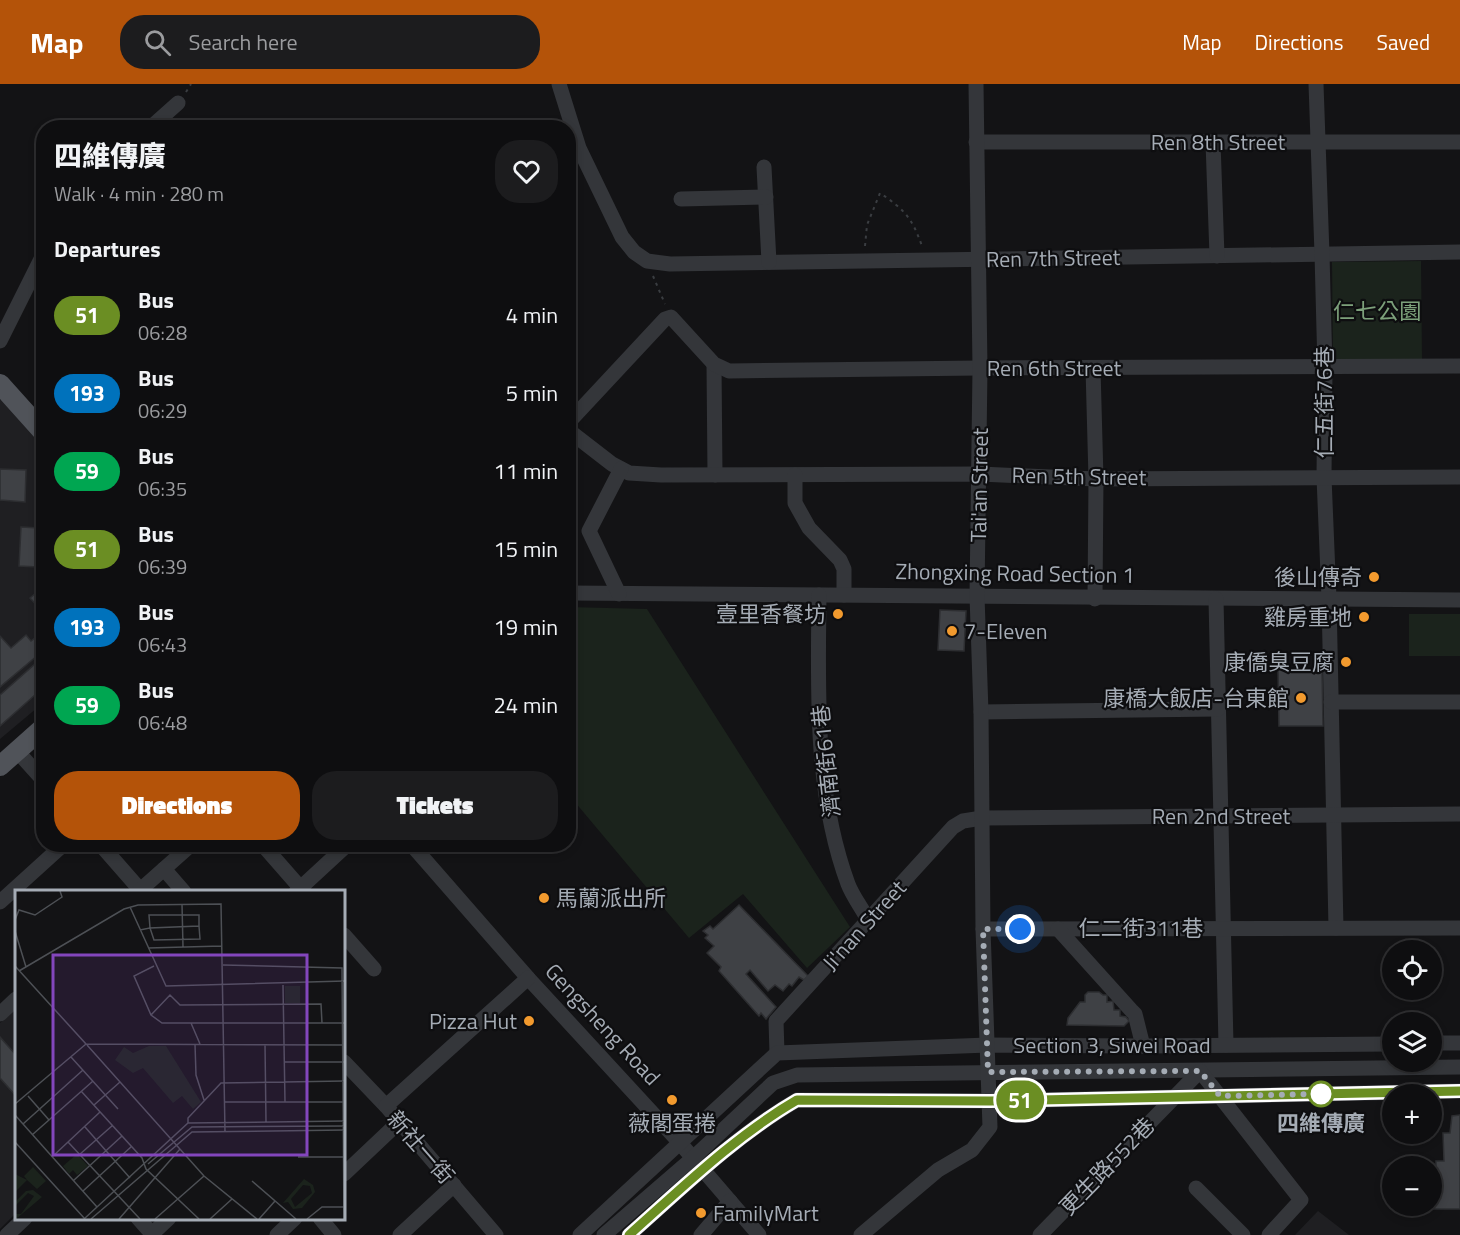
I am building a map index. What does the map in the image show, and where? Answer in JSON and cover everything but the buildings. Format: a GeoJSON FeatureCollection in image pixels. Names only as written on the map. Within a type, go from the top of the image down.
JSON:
{"type":"FeatureCollection","features":[{"type":"Feature","properties":{"kind":"main road"},"geometry":{"type":"LineString","coordinates":[[0,384],[36,424]]}},
{"type":"Feature","properties":{"kind":"main road"},"geometry":{"type":"LineString","coordinates":[[0,766],[36,734]]}},
{"type":"Feature","properties":{"kind":"street"},"geometry":{"type":"LineString","coordinates":[[559,84],[567,120]]}},
{"type":"Feature","properties":{"kind":"street","name":"Tai'an Street"},"geometry":{"type":"LineString","coordinates":[[861,1235],[938,1170],[972,1150],[990,1127],[983,929],[978,596],[980,368],[976,84]]}},
{"type":"Feature","properties":{"kind":"street","name":"仁五街76巷"},"geometry":{"type":"LineString","coordinates":[[1317,84],[1325,368],[1324,477],[1336,928]]}},
{"type":"Feature","properties":{"kind":"street"},"geometry":{"type":"LineString","coordinates":[[159,120],[178,103]]}},
{"type":"Feature","properties":{"kind":"street","name":"Ren 8th Street"},"geometry":{"type":"LineString","coordinates":[[976,142],[1460,142]]}},
{"type":"Feature","properties":{"kind":"street"},"geometry":{"type":"LineString","coordinates":[[1213,142],[1216,256]]}},
{"type":"Feature","properties":{"kind":"street"},"geometry":{"type":"LineString","coordinates":[[576,154],[622,237],[634,252],[647,261]]}},
{"type":"Feature","properties":{"kind":"street"},"geometry":{"type":"LineString","coordinates":[[764,167],[769,262]]}},
{"type":"Feature","properties":{"kind":"street"},"geometry":{"type":"LineString","coordinates":[[681,199],[766,197]]}},
{"type":"Feature","properties":{"kind":"street","name":"Ren 7th Street"},"geometry":{"type":"LineString","coordinates":[[647,261],[670,264],[1460,252]]}},
{"type":"Feature","properties":{"kind":"street"},"geometry":{"type":"LineString","coordinates":[[0,341],[36,269]]}},
{"type":"Feature","properties":{"kind":"street"},"geometry":{"type":"LineString","coordinates":[[576,414],[665,319],[671,317],[714,364],[715,475]]}},
{"type":"Feature","properties":{"kind":"street","name":"Ren 6th Street"},"geometry":{"type":"LineString","coordinates":[[714,364],[729,371],[1460,366]]}},
{"type":"Feature","properties":{"kind":"street"},"geometry":{"type":"LineString","coordinates":[[1093,368],[1096,479],[1095,598]]}},
{"type":"Feature","properties":{"kind":"street","name":"Ren 5th Street"},"geometry":{"type":"LineString","coordinates":[[576,436],[612,464],[629,473],[660,475],[980,474],[1096,479],[1460,477]]}},
{"type":"Feature","properties":{"kind":"street"},"geometry":{"type":"LineString","coordinates":[[619,594],[589,531],[621,469]]}},
{"type":"Feature","properties":{"kind":"street"},"geometry":{"type":"LineString","coordinates":[[795,475],[795,503],[809,528],[840,560],[844,569],[844,595]]}},
{"type":"Feature","properties":{"kind":"street","name":"Zhongxing Road Section 1"},"geometry":{"type":"LineString","coordinates":[[576,593],[1460,600]]}},
{"type":"Feature","properties":{"kind":"street","name":"濟南街61巷"},"geometry":{"type":"LineString","coordinates":[[819,595],[818,699],[823,773],[836,846],[849,886],[868,920]]}},
{"type":"Feature","properties":{"kind":"street","name":"仁二街311巷"},"geometry":{"type":"LineString","coordinates":[[983,929],[1223,928],[1216,598]]}},
{"type":"Feature","properties":{"kind":"street"},"geometry":{"type":"LineString","coordinates":[[1331,702],[1460,702]]}},
{"type":"Feature","properties":{"kind":"street"},"geometry":{"type":"LineString","coordinates":[[981,712],[1218,709]]}},
{"type":"Feature","properties":{"kind":"street"},"geometry":{"type":"LineString","coordinates":[[17,751],[36,772]]}},
{"type":"Feature","properties":{"kind":"street","name":"Ren 2nd Street"},"geometry":{"type":"LineString","coordinates":[[982,818],[1460,814]]}},
{"type":"Feature","properties":{"kind":"street","name":"Ji'nan Street"},"geometry":{"type":"LineString","coordinates":[[777,1053],[776,1021],[953,827],[963,821],[982,818]]}},
{"type":"Feature","properties":{"kind":"street"},"geometry":{"type":"LineString","coordinates":[[0,902],[55,852]]}},
{"type":"Feature","properties":{"kind":"street"},"geometry":{"type":"LineString","coordinates":[[107,852],[139,890]]}},
{"type":"Feature","properties":{"kind":"street"},"geometry":{"type":"LineString","coordinates":[[141,890],[183,852]]}},
{"type":"Feature","properties":{"kind":"street"},"geometry":{"type":"LineString","coordinates":[[269,852],[300,890],[340,852]]}},
{"type":"Feature","properties":{"kind":"street","name":"Gengsheng Road"},"geometry":{"type":"LineString","coordinates":[[418,852],[528,978],[680,1143],[759,1235]]}},
{"type":"Feature","properties":{"kind":"street"},"geometry":{"type":"LineString","coordinates":[[164,869],[183,890]]}},
{"type":"Feature","properties":{"kind":"street"},"geometry":{"type":"LineString","coordinates":[[1058,928],[1135,1014],[1143,1046]]}},
{"type":"Feature","properties":{"kind":"street"},"geometry":{"type":"LineString","coordinates":[[1227,1045],[1223,928],[1460,928]]}},
{"type":"Feature","properties":{"kind":"street"},"geometry":{"type":"LineString","coordinates":[[345,936],[374,969]]}},
{"type":"Feature","properties":{"kind":"street"},"geometry":{"type":"LineString","coordinates":[[386,1106],[528,978]]}},
{"type":"Feature","properties":{"kind":"street"},"geometry":{"type":"LineString","coordinates":[[0,1014],[15,1000]]}},
{"type":"Feature","properties":{"kind":"street"},"geometry":{"type":"LineString","coordinates":[[1442,1043],[1460,1043]]}},
{"type":"Feature","properties":{"kind":"street","name":"Section 3, Siwei Road"},"geometry":{"type":"LineString","coordinates":[[777,1053],[988,1045],[1382,1044]]}},
{"type":"Feature","properties":{"kind":"street"},"geometry":{"type":"LineString","coordinates":[[580,1235],[777,1053]]}},
{"type":"Feature","properties":{"kind":"street","name":"新社一街"},"geometry":{"type":"LineString","coordinates":[[345,1064],[386,1106],[496,1235]]}},
{"type":"Feature","properties":{"kind":"street","name":"Section 3, Siwei Road"},"geometry":{"type":"LineString","coordinates":[[629,1235],[772,1083],[798,1075],[1382,1068]]}},
{"type":"Feature","properties":{"kind":"street","name":"Section 3, Siwei Road"},"geometry":{"type":"LineString","coordinates":[[1442,1068],[1460,1068]]}},
{"type":"Feature","properties":{"kind":"street"},"geometry":{"type":"LineString","coordinates":[[1200,1071],[1300,1200],[1269,1235]]}},
{"type":"Feature","properties":{"kind":"street","name":"更生路552巷"},"geometry":{"type":"LineString","coordinates":[[1040,1235],[1200,1071]]}},
{"type":"Feature","properties":{"kind":"street","name":"Section 3, Siwei Road"},"geometry":{"type":"LineString","coordinates":[[1442,1091],[1460,1091]]}},
{"type":"Feature","properties":{"kind":"street","name":"Section 3, Siwei Road"},"geometry":{"type":"LineString","coordinates":[[604,1235],[698,1164],[797,1100],[990,1101],[1382,1092]]}},
{"type":"Feature","properties":{"kind":"street"},"geometry":{"type":"LineString","coordinates":[[345,1173],[399,1122]]}},
{"type":"Feature","properties":{"kind":"street"},"geometry":{"type":"LineString","coordinates":[[400,1235],[454,1185]]}},
{"type":"Feature","properties":{"kind":"street"},"geometry":{"type":"LineString","coordinates":[[1197,1188],[1243,1235]]}},
{"type":"Feature","properties":{"kind":"street"},"geometry":{"type":"LineString","coordinates":[[701,1235],[730,1201]]}},
{"type":"Feature","properties":{"kind":"street"},"geometry":{"type":"LineString","coordinates":[[7,1235],[23,1220]]}},
{"type":"Feature","properties":{"kind":"street"},"geometry":{"type":"LineString","coordinates":[[140,1220],[153,1235],[167,1220]]}},
{"type":"Feature","properties":{"kind":"street"},"geometry":{"type":"LineString","coordinates":[[277,1235],[294,1220]]}},
{"type":"Feature","properties":{"kind":"street"},"geometry":{"type":"LineString","coordinates":[[322,1220],[334,1235]]}},
{"type":"Feature","properties":{"kind":"path"},"geometry":{"type":"LineString","coordinates":[[864,261],[867,225],[880,193],[903,208],[916,228],[927,260]]}},
{"type":"Feature","properties":{"kind":"path"},"geometry":{"type":"LineString","coordinates":[[647,261],[671,317]]}},
{"type":"Feature","properties":{"kind":"shaded area"},"geometry":{"type":"Polygon","coordinates":[[[5,398],[36,433],[36,709],[0,739],[0,400],[5,398]]]}},
{"type":"Feature","properties":{"kind":"shaded area"},"geometry":{"type":"Polygon","coordinates":[[[15,1010],[15,1214],[0,1229],[0,1023],[15,1010]]]}},
{"type":"Feature","properties":{"kind":"shaded area"},"geometry":{"type":"Polygon","coordinates":[[[1318,1211],[1349,1235],[1295,1235],[1318,1211]]]}},
{"type":"Feature","properties":{"kind":"green space","name":"仁七公園"},"geometry":{"type":"Polygon","coordinates":[[[1421,261],[1422,360],[1333,361],[1332,262],[1421,261]]]}},
{"type":"Feature","properties":{"kind":"green space"},"geometry":{"type":"Polygon","coordinates":[[[576,607],[647,609],[850,927],[807,968],[743,894],[689,938],[576,803],[576,607]]]}},
{"type":"Feature","properties":{"kind":"green space"},"geometry":{"type":"Polygon","coordinates":[[[1409,614],[1460,614],[1460,656],[1409,656],[1409,614]]]}},
{"type":"Feature","properties":{"kind":"bus line","name":"51"},"geometry":{"type":"LineString","coordinates":[[629,1235],[703,1169],[773,1114],[797,1100],[990,1101],[1460,1091]]}},
{"type":"Feature","properties":{"kind":"place","name":"後山傳奇"},"geometry":{"type":"Point","coordinates":[1374,577]}},
{"type":"Feature","properties":{"kind":"place","name":"壹里香餐坊"},"geometry":{"type":"Point","coordinates":[838,614]}},
{"type":"Feature","properties":{"kind":"place","name":"雞房重地"},"geometry":{"type":"Point","coordinates":[1364,617]}},
{"type":"Feature","properties":{"kind":"place","name":"7-Eleven"},"geometry":{"type":"Point","coordinates":[952,631]}},
{"type":"Feature","properties":{"kind":"place","name":"康僑臭豆腐"},"geometry":{"type":"Point","coordinates":[1346,662]}},
{"type":"Feature","properties":{"kind":"place","name":"康橋大飯店-台東館"},"geometry":{"type":"Point","coordinates":[1301,698]}},
{"type":"Feature","properties":{"kind":"place","name":"馬蘭派出所"},"geometry":{"type":"Point","coordinates":[544,898]}},
{"type":"Feature","properties":{"kind":"place","name":"Pizza Hut"},"geometry":{"type":"Point","coordinates":[529,1021]}},
{"type":"Feature","properties":{"kind":"place","name":"四維傳廣"},"geometry":{"type":"Point","coordinates":[1321,1094]}},
{"type":"Feature","properties":{"kind":"place","name":"薇閣蛋捲"},"geometry":{"type":"Point","coordinates":[672,1100]}},
{"type":"Feature","properties":{"kind":"place","name":"FamilyMart"},"geometry":{"type":"Point","coordinates":[701,1213]}},
{"type":"Feature","properties":{"kind":"route"},"geometry":{"type":"LineString","coordinates":[[1020,929],[983,929],[988,1072],[1200,1071],[1220,1096],[1321,1094]]}}]}
